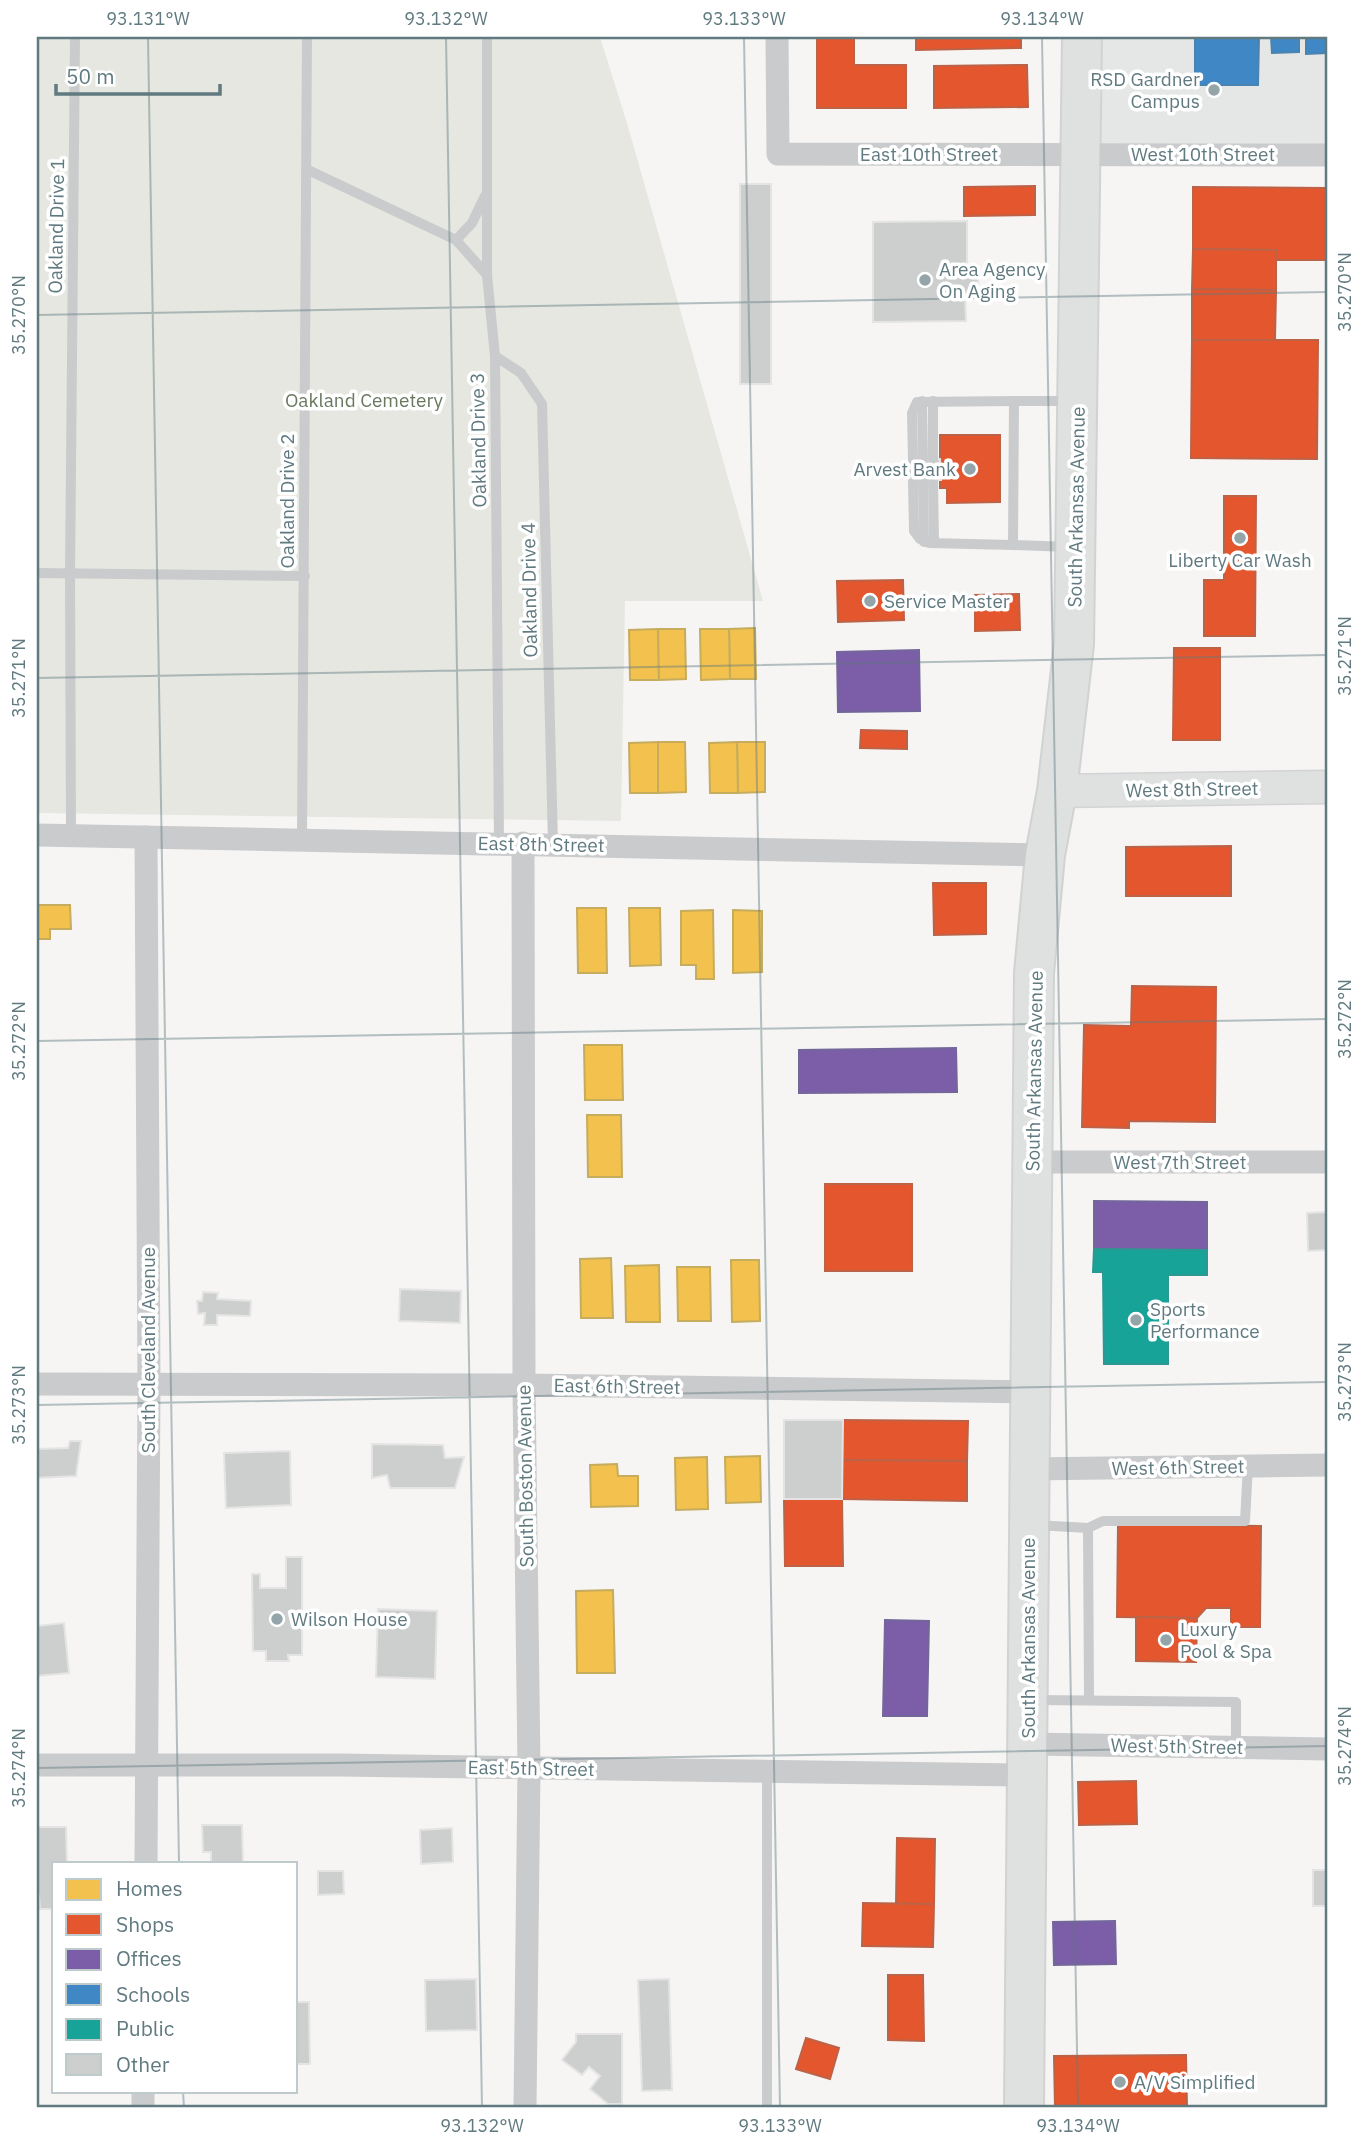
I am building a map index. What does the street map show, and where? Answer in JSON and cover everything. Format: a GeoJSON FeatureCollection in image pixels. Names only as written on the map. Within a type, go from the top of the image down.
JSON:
{"type":"FeatureCollection","features":[{"type":"Feature","properties":{"kind":"highway","name":"South Arkansas Avenue"},"geometry":{"type":"LineString","coordinates":[[1024,2108],[1034,973],[1045,855],[1057,791],[1074,644],[1083,37]]}},
{"type":"Feature","properties":{"kind":"street","name":"East 10th Street"},"geometry":{"type":"LineString","coordinates":[[777,37],[778,154],[1080,153]]}},
{"type":"Feature","properties":{"kind":"street","name":"West 10th Street"},"geometry":{"type":"LineString","coordinates":[[1080,153],[1327,155]]}},
{"type":"Feature","properties":{"kind":"street","name":"West 8th Street"},"geometry":{"type":"LineString","coordinates":[[1057,791],[1327,787]]}},
{"type":"Feature","properties":{"kind":"street","name":"East 8th Street"},"geometry":{"type":"LineString","coordinates":[[37,835],[1045,855]]}},
{"type":"Feature","properties":{"kind":"street","name":"South Cleveland Avenue"},"geometry":{"type":"LineString","coordinates":[[146,838],[149,1385],[146,1862]]}},
{"type":"Feature","properties":{"kind":"street","name":"South Boston Avenue"},"geometry":{"type":"LineString","coordinates":[[523,843],[524,1385],[529,1768],[525,2108]]}},
{"type":"Feature","properties":{"kind":"street","name":"West 7th Street"},"geometry":{"type":"LineString","coordinates":[[1033,1162],[1327,1162]]}},
{"type":"Feature","properties":{"kind":"street","name":"East 6th Street"},"geometry":{"type":"LineString","coordinates":[[37,1384],[524,1385],[1029,1392]]}},
{"type":"Feature","properties":{"kind":"street","name":"West 6th Street"},"geometry":{"type":"LineString","coordinates":[[1029,1469],[1327,1465]]}},
{"type":"Feature","properties":{"kind":"street","name":"West 5th Street"},"geometry":{"type":"LineString","coordinates":[[1027,1759],[1236,1747],[1327,1749]]}},
{"type":"Feature","properties":{"kind":"street","name":"East 5th Street"},"geometry":{"type":"LineString","coordinates":[[37,1765],[767,1771],[1027,1759]]}},
{"type":"Feature","properties":{"kind":"lane","name":"Oakland Drive 1"},"geometry":{"type":"LineString","coordinates":[[71,835],[70,573],[75,37]]}},
{"type":"Feature","properties":{"kind":"lane","name":"Oakland Drive 2"},"geometry":{"type":"LineString","coordinates":[[302,840],[307,37]]}},
{"type":"Feature","properties":{"kind":"lane","name":"Oakland Drive 3"},"geometry":{"type":"LineString","coordinates":[[487,37],[487,275],[495,356],[499,843]]}},
{"type":"Feature","properties":{"kind":"lane"},"geometry":{"type":"LineString","coordinates":[[306,169],[456,240],[487,275]]}},
{"type":"Feature","properties":{"kind":"lane"},"geometry":{"type":"LineString","coordinates":[[456,240],[471,223],[486,193]]}},
{"type":"Feature","properties":{"kind":"lane","name":"Oakland Drive 4"},"geometry":{"type":"LineString","coordinates":[[495,356],[522,373],[542,404],[553,844]]}},
{"type":"Feature","properties":{"kind":"lane"},"geometry":{"type":"LineString","coordinates":[[928,401],[923,459],[912,414],[913,407],[928,401],[1077,401]]}},
{"type":"Feature","properties":{"kind":"lane"},"geometry":{"type":"LineString","coordinates":[[1013,545],[1014,401]]}},
{"type":"Feature","properties":{"kind":"lane"},"geometry":{"type":"LineString","coordinates":[[929,542],[923,480],[914,531],[916,536],[929,542],[1076,547]]}},
{"type":"Feature","properties":{"kind":"lane"},"geometry":{"type":"LineString","coordinates":[[37,573],[304,576]]}},
{"type":"Feature","properties":{"kind":"lane"},"geometry":{"type":"LineString","coordinates":[[1029,1525],[1088,1528],[1103,1521],[1245,1521],[1248,1466]]}},
{"type":"Feature","properties":{"kind":"lane"},"geometry":{"type":"LineString","coordinates":[[1088,1528],[1090,1700]]}},
{"type":"Feature","properties":{"kind":"lane"},"geometry":{"type":"LineString","coordinates":[[1028,1700],[1236,1702],[1236,1747]]}},
{"type":"Feature","properties":{"kind":"lane"},"geometry":{"type":"LineString","coordinates":[[767,1771],[767,2108]]}},
{"type":"Feature","properties":{"kind":"shaded area","name":"RSD Gardner Campus"},"geometry":{"type":"Polygon","coordinates":[[[1101,37],[1327,37],[1327,144],[1099,143],[1101,37]]]}},
{"type":"Feature","properties":{"kind":"green space","name":"Oakland Cemetery"},"geometry":{"type":"Polygon","coordinates":[[[37,37],[600,37],[763,601],[625,601],[621,821],[37,813],[37,37]]]}},
{"type":"Feature","properties":{"kind":"building: Homes"},"geometry":{"type":"Polygon","coordinates":[[[755,628],[756,679],[730,679],[729,629],[755,628]]]}},
{"type":"Feature","properties":{"kind":"building: Homes"},"geometry":{"type":"Polygon","coordinates":[[[658,629],[659,680],[630,680],[629,630],[658,629]]]}},
{"type":"Feature","properties":{"kind":"building: Homes"},"geometry":{"type":"Polygon","coordinates":[[[658,629],[685,629],[686,679],[659,680],[658,629]]]}},
{"type":"Feature","properties":{"kind":"building: Homes"},"geometry":{"type":"Polygon","coordinates":[[[700,629],[729,629],[730,679],[701,680],[700,629]]]}},
{"type":"Feature","properties":{"kind":"building: Homes"},"geometry":{"type":"Polygon","coordinates":[[[658,742],[658,793],[630,793],[629,743],[658,742]]]}},
{"type":"Feature","properties":{"kind":"building: Homes"},"geometry":{"type":"Polygon","coordinates":[[[658,742],[685,742],[686,792],[658,793],[658,742]]]}},
{"type":"Feature","properties":{"kind":"building: Homes"},"geometry":{"type":"Polygon","coordinates":[[[737,742],[765,742],[765,792],[738,793],[737,742]]]}},
{"type":"Feature","properties":{"kind":"building: Homes"},"geometry":{"type":"Polygon","coordinates":[[[737,742],[738,793],[710,793],[709,743],[737,742]]]}},
{"type":"Feature","properties":{"kind":"building: Homes"},"geometry":{"type":"Polygon","coordinates":[[[37,905],[70,905],[71,929],[50,929],[50,939],[37,939],[37,905]]]}},
{"type":"Feature","properties":{"kind":"building: Homes"},"geometry":{"type":"Polygon","coordinates":[[[577,908],[606,908],[607,973],[578,973],[577,908]]]}},
{"type":"Feature","properties":{"kind":"building: Homes"},"geometry":{"type":"Polygon","coordinates":[[[629,908],[660,908],[661,965],[630,966],[629,908]]]}},
{"type":"Feature","properties":{"kind":"building: Homes"},"geometry":{"type":"Polygon","coordinates":[[[713,910],[714,979],[696,979],[696,965],[681,965],[681,911],[713,910]]]}},
{"type":"Feature","properties":{"kind":"building: Homes"},"geometry":{"type":"Polygon","coordinates":[[[733,910],[762,911],[762,972],[733,973],[733,910]]]}},
{"type":"Feature","properties":{"kind":"building: Homes"},"geometry":{"type":"Polygon","coordinates":[[[584,1045],[622,1045],[623,1100],[585,1100],[584,1045]]]}},
{"type":"Feature","properties":{"kind":"building: Homes"},"geometry":{"type":"Polygon","coordinates":[[[587,1115],[621,1115],[622,1177],[588,1177],[587,1115]]]}},
{"type":"Feature","properties":{"kind":"building: Homes"},"geometry":{"type":"Polygon","coordinates":[[[611,1258],[613,1318],[581,1318],[580,1259],[611,1258]]]}},
{"type":"Feature","properties":{"kind":"building: Homes"},"geometry":{"type":"Polygon","coordinates":[[[731,1260],[759,1260],[760,1321],[732,1322],[731,1260]]]}},
{"type":"Feature","properties":{"kind":"building: Homes"},"geometry":{"type":"Polygon","coordinates":[[[659,1265],[660,1322],[626,1322],[625,1266],[659,1265]]]}},
{"type":"Feature","properties":{"kind":"building: Homes"},"geometry":{"type":"Polygon","coordinates":[[[677,1267],[710,1267],[711,1321],[678,1321],[677,1267]]]}},
{"type":"Feature","properties":{"kind":"building: Homes"},"geometry":{"type":"Polygon","coordinates":[[[760,1456],[761,1502],[726,1503],[725,1457],[760,1456]]]}},
{"type":"Feature","properties":{"kind":"building: Homes"},"geometry":{"type":"Polygon","coordinates":[[[707,1457],[708,1509],[676,1510],[675,1458],[707,1457]]]}},
{"type":"Feature","properties":{"kind":"building: Homes"},"geometry":{"type":"Polygon","coordinates":[[[617,1464],[618,1476],[638,1476],[638,1506],[591,1507],[590,1465],[617,1464]]]}},
{"type":"Feature","properties":{"kind":"building: Homes"},"geometry":{"type":"Polygon","coordinates":[[[613,1590],[615,1673],[577,1673],[576,1591],[613,1590]]]}},
{"type":"Feature","properties":{"kind":"building: Shops"},"geometry":{"type":"Polygon","coordinates":[[[817,37],[854,37],[854,65],[906,65],[906,108],[817,108],[817,37]]]}},
{"type":"Feature","properties":{"kind":"building: Shops"},"geometry":{"type":"Polygon","coordinates":[[[916,37],[1021,37],[1021,48],[916,50],[916,37]]]}},
{"type":"Feature","properties":{"kind":"building: Shops"},"geometry":{"type":"Polygon","coordinates":[[[1027,65],[1028,107],[934,108],[934,66],[1027,65]]]}},
{"type":"Feature","properties":{"kind":"building: Shops"},"geometry":{"type":"Polygon","coordinates":[[[1035,186],[1035,215],[964,216],[964,187],[1035,186]]]}},
{"type":"Feature","properties":{"kind":"building: Shops"},"geometry":{"type":"Polygon","coordinates":[[[1193,187],[1327,188],[1327,260],[1276,260],[1276,250],[1193,249],[1193,187]]]}},
{"type":"Feature","properties":{"kind":"building: Shops"},"geometry":{"type":"Polygon","coordinates":[[[1193,249],[1276,250],[1276,290],[1192,289],[1193,249]]]}},
{"type":"Feature","properties":{"kind":"building: Shops"},"geometry":{"type":"Polygon","coordinates":[[[1192,289],[1276,290],[1275,340],[1192,340],[1192,289]]]}},
{"type":"Feature","properties":{"kind":"building: Shops"},"geometry":{"type":"Polygon","coordinates":[[[1192,340],[1318,340],[1317,459],[1191,458],[1192,340]]]}},
{"type":"Feature","properties":{"kind":"building: Shops","name":"Arvest Bank"},"geometry":{"type":"Polygon","coordinates":[[[940,435],[1000,435],[1000,502],[947,503],[947,488],[940,488],[940,435]]]}},
{"type":"Feature","properties":{"kind":"building: Shops","name":"Liberty Car Wash"},"geometry":{"type":"Polygon","coordinates":[[[1224,496],[1256,496],[1255,636],[1204,636],[1204,580],[1224,580],[1224,496]]]}},
{"type":"Feature","properties":{"kind":"building: Shops","name":"Service Master"},"geometry":{"type":"Polygon","coordinates":[[[903,580],[904,620],[838,622],[837,581],[903,580]]]}},
{"type":"Feature","properties":{"kind":"building: Shops"},"geometry":{"type":"Polygon","coordinates":[[[1019,594],[1020,630],[975,631],[975,595],[1019,594]]]}},
{"type":"Feature","properties":{"kind":"building: Shops"},"geometry":{"type":"Polygon","coordinates":[[[1174,648],[1220,648],[1220,740],[1173,740],[1174,648]]]}},
{"type":"Feature","properties":{"kind":"building: Shops"},"geometry":{"type":"Polygon","coordinates":[[[861,730],[907,731],[907,749],[860,748],[861,730]]]}},
{"type":"Feature","properties":{"kind":"building: Shops"},"geometry":{"type":"Polygon","coordinates":[[[1231,846],[1231,896],[1126,896],[1126,847],[1231,846]]]}},
{"type":"Feature","properties":{"kind":"building: Shops"},"geometry":{"type":"Polygon","coordinates":[[[933,883],[986,883],[986,934],[934,935],[933,883]]]}},
{"type":"Feature","properties":{"kind":"building: Shops"},"geometry":{"type":"Polygon","coordinates":[[[1132,986],[1216,987],[1215,1122],[1129,1121],[1129,1128],[1082,1127],[1084,1025],[1131,1026],[1132,986]]]}},
{"type":"Feature","properties":{"kind":"building: Shops"},"geometry":{"type":"Polygon","coordinates":[[[825,1184],[912,1184],[912,1271],[825,1271],[825,1184]]]}},
{"type":"Feature","properties":{"kind":"building: Shops"},"geometry":{"type":"Polygon","coordinates":[[[843,1420],[968,1421],[967,1461],[843,1460],[843,1420]]]}},
{"type":"Feature","properties":{"kind":"building: Shops"},"geometry":{"type":"Polygon","coordinates":[[[843,1460],[967,1461],[967,1501],[842,1499],[843,1460]]]}},
{"type":"Feature","properties":{"kind":"building: Shops"},"geometry":{"type":"Polygon","coordinates":[[[784,1499],[842,1499],[843,1566],[785,1566],[784,1499]]]}},
{"type":"Feature","properties":{"kind":"building: Shops"},"geometry":{"type":"Polygon","coordinates":[[[1118,1524],[1261,1526],[1260,1627],[1231,1627],[1231,1608],[1206,1608],[1197,1618],[1117,1617],[1118,1524]]]}},
{"type":"Feature","properties":{"kind":"building: Shops","name":"Luxury Pool & Spa"},"geometry":{"type":"Polygon","coordinates":[[[1136,1617],[1197,1618],[1196,1662],[1136,1661],[1136,1617]]]}},
{"type":"Feature","properties":{"kind":"building: Shops"},"geometry":{"type":"Polygon","coordinates":[[[1136,1781],[1137,1824],[1079,1825],[1078,1782],[1136,1781]]]}},
{"type":"Feature","properties":{"kind":"building: Shops"},"geometry":{"type":"Polygon","coordinates":[[[897,1838],[935,1839],[934,1904],[896,1904],[897,1838]]]}},
{"type":"Feature","properties":{"kind":"building: Shops"},"geometry":{"type":"Polygon","coordinates":[[[863,1903],[934,1904],[933,1947],[862,1946],[863,1903]]]}},
{"type":"Feature","properties":{"kind":"building: Shops"},"geometry":{"type":"Polygon","coordinates":[[[888,1975],[923,1975],[924,2041],[888,2040],[888,1975]]]}},
{"type":"Feature","properties":{"kind":"building: Shops"},"geometry":{"type":"Polygon","coordinates":[[[806,2038],[839,2048],[830,2079],[796,2069],[806,2038]]]}},
{"type":"Feature","properties":{"kind":"building: Shops","name":"A/V Simplified"},"geometry":{"type":"Polygon","coordinates":[[[1186,2055],[1187,2107],[1055,2108],[1054,2056],[1186,2055]]]}},
{"type":"Feature","properties":{"kind":"building: Offices"},"geometry":{"type":"Polygon","coordinates":[[[919,650],[920,711],[838,712],[837,652],[919,650]]]}},
{"type":"Feature","properties":{"kind":"building: Offices"},"geometry":{"type":"Polygon","coordinates":[[[956,1048],[957,1092],[799,1093],[799,1050],[956,1048]]]}},
{"type":"Feature","properties":{"kind":"building: Offices"},"geometry":{"type":"Polygon","coordinates":[[[1094,1201],[1207,1202],[1207,1250],[1094,1249],[1094,1201]]]}},
{"type":"Feature","properties":{"kind":"building: Offices"},"geometry":{"type":"Polygon","coordinates":[[[885,1620],[929,1621],[927,1716],[883,1716],[885,1620]]]}},
{"type":"Feature","properties":{"kind":"building: Offices"},"geometry":{"type":"Polygon","coordinates":[[[1115,1921],[1116,1964],[1054,1965],[1053,1922],[1115,1921]]]}},
{"type":"Feature","properties":{"kind":"building: Schools"},"geometry":{"type":"Polygon","coordinates":[[[1195,37],[1259,37],[1258,85],[1195,85],[1195,37]]]}},
{"type":"Feature","properties":{"kind":"building: Schools"},"geometry":{"type":"Polygon","coordinates":[[[1271,37],[1299,37],[1299,52],[1272,53],[1271,37]]]}},
{"type":"Feature","properties":{"kind":"building: Schools"},"geometry":{"type":"Polygon","coordinates":[[[1306,37],[1327,37],[1327,53],[1306,54],[1306,37]]]}},
{"type":"Feature","properties":{"kind":"building: Public","name":"Sports Performance"},"geometry":{"type":"Polygon","coordinates":[[[1094,1249],[1207,1250],[1207,1275],[1168,1275],[1168,1364],[1104,1364],[1103,1272],[1093,1272],[1094,1249]]]}},
{"type":"Feature","properties":{"kind":"building: Other"},"geometry":{"type":"Polygon","coordinates":[[[740,184],[771,184],[771,384],[740,384],[740,184]]]}},
{"type":"Feature","properties":{"kind":"building: Other","name":"Area Agency On Aging"},"geometry":{"type":"Polygon","coordinates":[[[967,221],[967,265],[978,265],[978,294],[965,294],[966,321],[873,322],[873,222],[967,221]]]}},
{"type":"Feature","properties":{"kind":"building: Other"},"geometry":{"type":"Polygon","coordinates":[[[940,459],[941,480],[909,480],[909,460],[940,459]]]}},
{"type":"Feature","properties":{"kind":"building: Other"},"geometry":{"type":"Polygon","coordinates":[[[1327,1212],[1327,1250],[1308,1251],[1307,1213],[1327,1212]]]}},
{"type":"Feature","properties":{"kind":"building: Other"},"geometry":{"type":"Polygon","coordinates":[[[400,1289],[461,1291],[460,1323],[399,1321],[400,1289]]]}},
{"type":"Feature","properties":{"kind":"building: Other"},"geometry":{"type":"Polygon","coordinates":[[[203,1292],[218,1293],[217,1299],[251,1301],[250,1316],[217,1315],[217,1325],[204,1325],[205,1313],[198,1314],[197,1301],[202,1301],[203,1292]]]}},
{"type":"Feature","properties":{"kind":"building: Other"},"geometry":{"type":"Polygon","coordinates":[[[784,1420],[843,1420],[842,1499],[784,1499],[784,1420]]]}},
{"type":"Feature","properties":{"kind":"building: Other"},"geometry":{"type":"Polygon","coordinates":[[[70,1441],[81,1441],[76,1476],[37,1478],[37,1449],[68,1448],[70,1441]]]}},
{"type":"Feature","properties":{"kind":"building: Other"},"geometry":{"type":"Polygon","coordinates":[[[372,1444],[443,1445],[445,1458],[464,1457],[455,1488],[390,1488],[387,1475],[372,1478],[372,1444]]]}},
{"type":"Feature","properties":{"kind":"building: Other"},"geometry":{"type":"Polygon","coordinates":[[[290,1451],[291,1505],[226,1508],[224,1453],[290,1451]]]}},
{"type":"Feature","properties":{"kind":"building: Other","name":"Wilson House"},"geometry":{"type":"Polygon","coordinates":[[[286,1557],[302,1557],[302,1655],[288,1655],[289,1661],[266,1661],[266,1651],[253,1651],[252,1574],[260,1574],[260,1588],[286,1588],[286,1557]]]}},
{"type":"Feature","properties":{"kind":"building: Other"},"geometry":{"type":"Polygon","coordinates":[[[378,1609],[437,1611],[435,1679],[376,1677],[378,1609]]]}},
{"type":"Feature","properties":{"kind":"building: Other"},"geometry":{"type":"Polygon","coordinates":[[[64,1623],[69,1673],[37,1676],[37,1626],[64,1623]]]}},
{"type":"Feature","properties":{"kind":"building: Other"},"geometry":{"type":"Polygon","coordinates":[[[202,1825],[242,1825],[243,1862],[211,1862],[211,1852],[203,1852],[202,1825]]]}},
{"type":"Feature","properties":{"kind":"building: Other"},"geometry":{"type":"Polygon","coordinates":[[[37,1827],[66,1827],[67,1862],[52,1862],[52,1909],[40,1909],[37,1896],[37,1827]]]}},
{"type":"Feature","properties":{"kind":"building: Other"},"geometry":{"type":"Polygon","coordinates":[[[452,1828],[453,1862],[421,1864],[420,1830],[452,1828]]]}},
{"type":"Feature","properties":{"kind":"building: Other"},"geometry":{"type":"Polygon","coordinates":[[[1313,1870],[1327,1870],[1327,1906],[1313,1906],[1313,1870]]]}},
{"type":"Feature","properties":{"kind":"building: Other"},"geometry":{"type":"Polygon","coordinates":[[[318,1871],[343,1871],[344,1894],[318,1895],[318,1871]]]}},
{"type":"Feature","properties":{"kind":"building: Other"},"geometry":{"type":"Polygon","coordinates":[[[476,1979],[477,2030],[426,2031],[425,1980],[476,1979]]]}},
{"type":"Feature","properties":{"kind":"building: Other"},"geometry":{"type":"Polygon","coordinates":[[[669,1979],[672,2090],[642,2091],[638,1980],[669,1979]]]}},
{"type":"Feature","properties":{"kind":"building: Other"},"geometry":{"type":"Polygon","coordinates":[[[298,2002],[309,2002],[310,2064],[298,2064],[298,2002]]]}},
{"type":"Feature","properties":{"kind":"building: Other"},"geometry":{"type":"Polygon","coordinates":[[[576,2034],[622,2034],[622,2104],[608,2104],[590,2089],[600,2076],[589,2067],[582,2075],[562,2060],[576,2042],[576,2034]]]}},
{"type":"Feature","properties":{"kind":"place","name":"RSD Gardner Campus"},"geometry":{"type":"Point","coordinates":[1214,90]}},
{"type":"Feature","properties":{"kind":"place","name":"Area Agency On Aging"},"geometry":{"type":"Point","coordinates":[925,280]}},
{"type":"Feature","properties":{"kind":"place","name":"Arvest Bank"},"geometry":{"type":"Point","coordinates":[970,469]}},
{"type":"Feature","properties":{"kind":"place","name":"Liberty Car Wash"},"geometry":{"type":"Point","coordinates":[1240,538]}},
{"type":"Feature","properties":{"kind":"place","name":"Service Master"},"geometry":{"type":"Point","coordinates":[870,601]}},
{"type":"Feature","properties":{"kind":"place","name":"Sports Performance"},"geometry":{"type":"Point","coordinates":[1136,1320]}},
{"type":"Feature","properties":{"kind":"place","name":"Wilson House"},"geometry":{"type":"Point","coordinates":[277,1619]}},
{"type":"Feature","properties":{"kind":"place","name":"Luxury Pool & Spa"},"geometry":{"type":"Point","coordinates":[1166,1640]}},
{"type":"Feature","properties":{"kind":"place","name":"A/V Simplified"},"geometry":{"type":"Point","coordinates":[1120,2082]}}]}
